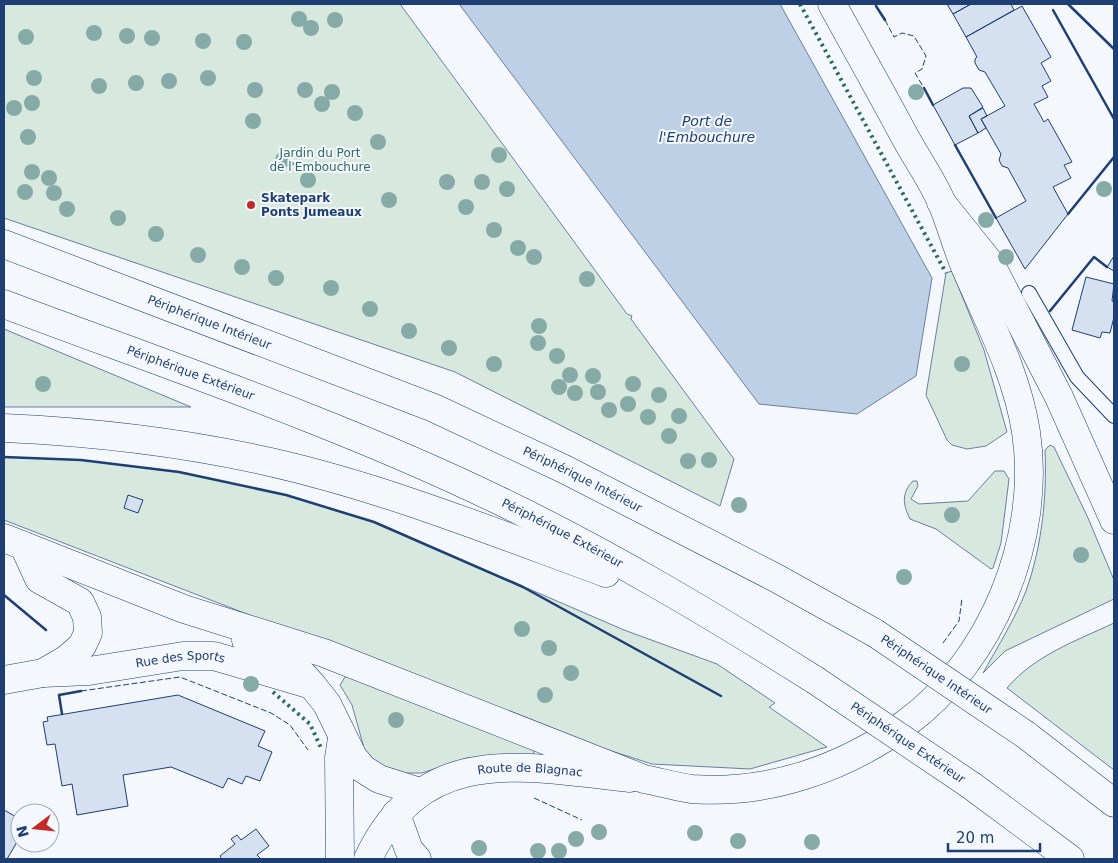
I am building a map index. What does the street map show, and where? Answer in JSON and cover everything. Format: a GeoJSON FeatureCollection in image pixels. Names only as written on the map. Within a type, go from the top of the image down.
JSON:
{"type":"FeatureCollection","features":[{"type":"Feature","properties":{"kind":"main road"},"geometry":{"type":"LineString","coordinates":[[14,542],[184,608],[324,653],[644,779],[692,789],[734,789],[799,777],[843,760],[886,738],[922,712],[972,655],[1001,605],[1016,564],[1025,512],[1028,472],[1026,433],[1017,396],[996,333],[966,269],[941,202],[832,4]]}},
{"type":"Feature","properties":{"kind":"main road"},"geometry":{"type":"LineString","coordinates":[[941,202],[990,263],[1059,397],[1114,520]]}},
{"type":"Feature","properties":{"kind":"main road","name":"Périphérique Intérieur"},"geometry":{"type":"LineString","coordinates":[[4,244],[434,408],[564,469],[776,578],[875,633],[1026,735],[1114,803]]}},
{"type":"Feature","properties":{"kind":"main road","name":"Périphérique Extérieur"},"geometry":{"type":"LineString","coordinates":[[4,304],[339,430],[498,500],[698,606],[815,680],[972,786],[1070,859]]}},
{"type":"Feature","properties":{"kind":"main road"},"geometry":{"type":"LineString","coordinates":[[4,428],[117,435],[192,446],[270,462],[355,484],[698,606]]}},
{"type":"Feature","properties":{"kind":"main road","name":"Rue des Sports"},"geometry":{"type":"LineString","coordinates":[[14,542],[39,579],[80,602],[87,617],[88,633],[82,646],[68,659],[43,673]]}},
{"type":"Feature","properties":{"kind":"main road"},"geometry":{"type":"LineString","coordinates":[[184,608],[225,632],[286,656],[312,684],[327,704],[342,738],[363,768],[379,779],[420,792]]}},
{"type":"Feature","properties":{"kind":"main road","name":"Rue des Sports"},"geometry":{"type":"LineString","coordinates":[[4,680],[43,673],[89,672],[183,656],[214,656],[312,684]]}},
{"type":"Feature","properties":{"kind":"main road"},"geometry":{"type":"LineString","coordinates":[[340,859],[339,758],[342,738]]}},
{"type":"Feature","properties":{"kind":"main road","name":"Route de Blagnac"},"geometry":{"type":"LineString","coordinates":[[368,859],[376,842],[396,814],[420,792],[452,777],[487,768],[528,767],[644,779]]}},
{"type":"Feature","properties":{"kind":"main road"},"geometry":{"type":"LineString","coordinates":[[396,814],[409,850],[417,859]]}},
{"type":"Feature","properties":{"kind":"main road"},"geometry":{"type":"LineString","coordinates":[[341,826],[364,859]]}},
{"type":"Feature","properties":{"kind":"lane"},"geometry":{"type":"LineString","coordinates":[[1029,293],[1077,377],[1114,416]]}},
{"type":"Feature","properties":{"kind":"green space","name":"Jardin du Port de l'Embouchure"},"geometry":{"type":"Polygon","coordinates":[[[4,4],[400,4],[627,314],[632,316],[631,319],[734,459],[720,506],[455,372],[4,218],[4,4]]]}},
{"type":"Feature","properties":{"kind":"green space"},"geometry":{"type":"Polygon","coordinates":[[[952,271],[984,350],[1007,432],[986,446],[967,449],[952,445],[947,440],[926,395],[946,273],[952,271]]]}},
{"type":"Feature","properties":{"kind":"green space"},"geometry":{"type":"Polygon","coordinates":[[[4,329],[191,407],[4,407],[4,329]]]}},
{"type":"Feature","properties":{"kind":"green space"},"geometry":{"type":"Polygon","coordinates":[[[1050,445],[1054,447],[1088,518],[1114,580],[1114,599],[1005,651],[983,673],[1017,612],[1026,591],[1036,557],[1044,503],[1045,450],[1050,445]]]}},
{"type":"Feature","properties":{"kind":"green space"},"geometry":{"type":"Polygon","coordinates":[[[4,457],[81,460],[179,472],[286,495],[374,522],[624,630],[717,664],[775,703],[769,707],[827,747],[750,769],[652,764],[549,731],[4,520],[4,457]]]}},
{"type":"Feature","properties":{"kind":"green space"},"geometry":{"type":"Polygon","coordinates":[[[995,471],[1004,471],[1009,479],[1001,543],[993,568],[991,569],[936,529],[910,519],[904,499],[906,490],[913,481],[917,481],[918,486],[911,499],[919,504],[968,501],[995,471]]]}},
{"type":"Feature","properties":{"kind":"green space"},"geometry":{"type":"Polygon","coordinates":[[[1114,623],[1114,770],[1007,688],[1030,666],[1043,658],[1114,623]]]}},
{"type":"Feature","properties":{"kind":"green space"},"geometry":{"type":"Polygon","coordinates":[[[347,674],[534,750],[534,753],[532,755],[467,758],[422,773],[406,773],[377,764],[364,748],[352,705],[340,685],[347,674]]]}},
{"type":"Feature","properties":{"kind":"water","name":"Port de l'Embouchure"},"geometry":{"type":"Polygon","coordinates":[[[459,4],[780,4],[932,278],[916,376],[857,414],[759,404],[459,4]]]}},
{"type":"Feature","properties":{"kind":"building"},"geometry":{"type":"Polygon","coordinates":[[[947,4],[971,4],[953,14],[947,4]]]}},
{"type":"Feature","properties":{"kind":"building"},"geometry":{"type":"Polygon","coordinates":[[[971,4],[1011,4],[1014,10],[966,37],[953,14],[971,4]]]}},
{"type":"Feature","properties":{"kind":"building"},"geometry":{"type":"Polygon","coordinates":[[[1022,6],[1051,57],[1041,63],[1051,81],[1042,86],[1048,97],[1034,104],[1044,122],[1048,119],[1072,162],[1064,165],[1071,178],[1053,187],[1068,214],[1025,269],[996,218],[1026,201],[1008,168],[1002,166],[999,160],[1001,154],[981,119],[1005,106],[985,72],[979,70],[975,63],[977,57],[966,37],[1022,6]]]}},
{"type":"Feature","properties":{"kind":"building"},"geometry":{"type":"Polygon","coordinates":[[[963,88],[971,88],[983,107],[969,116],[978,133],[955,145],[933,105],[963,88]]]}},
{"type":"Feature","properties":{"kind":"building"},"geometry":{"type":"Polygon","coordinates":[[[983,108],[987,116],[981,119],[986,128],[978,133],[969,116],[983,108]]]}},
{"type":"Feature","properties":{"kind":"building"},"geometry":{"type":"Polygon","coordinates":[[[1114,256],[1114,271],[1107,267],[1114,256]]]}},
{"type":"Feature","properties":{"kind":"building"},"geometry":{"type":"Polygon","coordinates":[[[1086,277],[1114,284],[1112,301],[1114,302],[1114,317],[1110,333],[1102,332],[1100,338],[1072,330],[1086,277]]]}},
{"type":"Feature","properties":{"kind":"building"},"geometry":{"type":"Polygon","coordinates":[[[128,495],[143,500],[138,513],[124,508],[128,495]]]}},
{"type":"Feature","properties":{"kind":"building"},"geometry":{"type":"Polygon","coordinates":[[[178,695],[265,731],[258,746],[272,752],[260,781],[246,776],[242,784],[228,778],[223,788],[171,767],[123,775],[128,806],[77,815],[72,784],[62,786],[55,744],[47,745],[43,722],[48,721],[47,717],[178,695]]]}},
{"type":"Feature","properties":{"kind":"building"},"geometry":{"type":"Polygon","coordinates":[[[4,810],[10,813],[11,853],[7,859],[4,859],[4,810]]]}},
{"type":"Feature","properties":{"kind":"building"},"geometry":{"type":"Polygon","coordinates":[[[256,829],[269,846],[257,855],[261,859],[222,859],[220,856],[235,844],[231,839],[237,835],[241,840],[256,829]]]}},
{"type":"Feature","properties":{"kind":"hedge"},"geometry":{"type":"LineString","coordinates":[[800,4],[946,273]]}},
{"type":"Feature","properties":{"kind":"hedge"},"geometry":{"type":"LineString","coordinates":[[273,692],[310,724],[322,750]]}},
{"type":"Feature","properties":{"kind":"fence"},"geometry":{"type":"LineString","coordinates":[[885,20],[894,37],[902,33],[914,36],[926,56],[922,69],[915,73],[924,88]]}},
{"type":"Feature","properties":{"kind":"fence"},"geometry":{"type":"LineString","coordinates":[[943,643],[959,621],[962,598]]}},
{"type":"Feature","properties":{"kind":"fence"},"geometry":{"type":"LineString","coordinates":[[81,691],[180,677],[271,713],[290,725],[308,750]]}},
{"type":"Feature","properties":{"kind":"fence"},"geometry":{"type":"LineString","coordinates":[[534,798],[582,820]]}},
{"type":"Feature","properties":{"kind":"wall"},"geometry":{"type":"LineString","coordinates":[[1068,4],[1114,49]]}},
{"type":"Feature","properties":{"kind":"wall"},"geometry":{"type":"LineString","coordinates":[[876,6],[885,20]]}},
{"type":"Feature","properties":{"kind":"wall"},"geometry":{"type":"LineString","coordinates":[[1053,10],[1114,119]]}},
{"type":"Feature","properties":{"kind":"wall"},"geometry":{"type":"LineString","coordinates":[[924,88],[933,105]]}},
{"type":"Feature","properties":{"kind":"wall"},"geometry":{"type":"LineString","coordinates":[[955,145],[996,218]]}},
{"type":"Feature","properties":{"kind":"wall"},"geometry":{"type":"LineString","coordinates":[[1068,214],[1114,157]]}},
{"type":"Feature","properties":{"kind":"wall"},"geometry":{"type":"LineString","coordinates":[[1050,311],[1094,257],[1107,267]]}},
{"type":"Feature","properties":{"kind":"wall"},"geometry":{"type":"LineString","coordinates":[[4,457],[81,460],[179,472],[286,495],[374,522],[523,587],[721,696]]}},
{"type":"Feature","properties":{"kind":"wall"},"geometry":{"type":"LineString","coordinates":[[4,595],[46,630]]}},
{"type":"Feature","properties":{"kind":"wall"},"geometry":{"type":"LineString","coordinates":[[62,714],[59,695],[81,691]]}},
{"type":"Feature","properties":{"kind":"place","name":"Skatepark Ponts Jumeaux"},"geometry":{"type":"Point","coordinates":[251,205]}}]}
